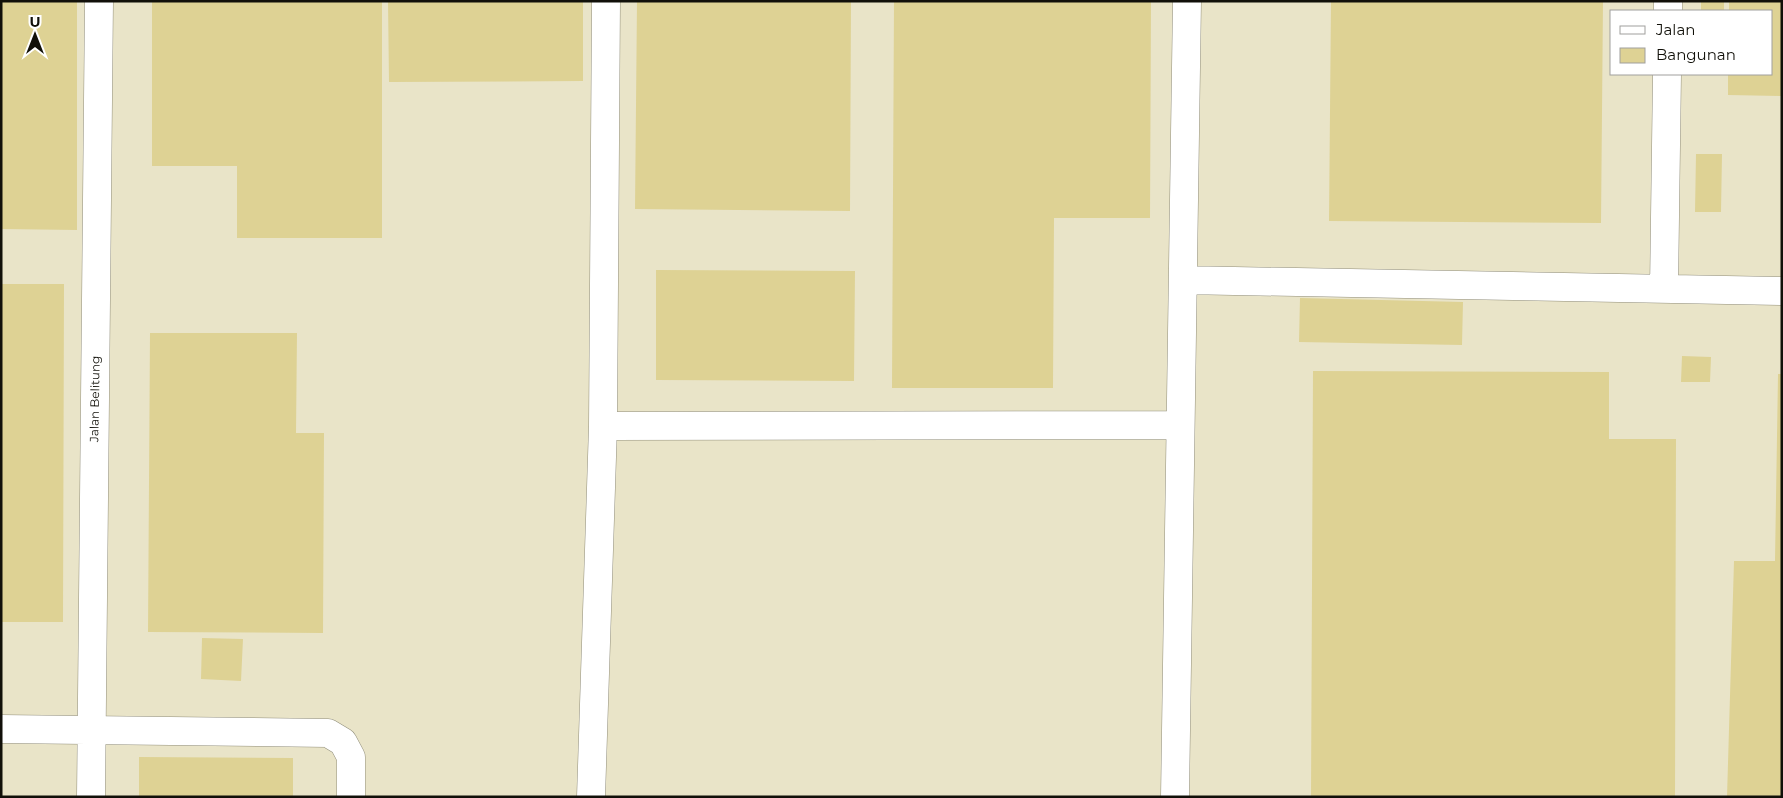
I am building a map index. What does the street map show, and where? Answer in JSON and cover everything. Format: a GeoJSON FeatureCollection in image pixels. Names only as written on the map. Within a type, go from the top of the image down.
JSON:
{"type":"FeatureCollection","features":[{"type":"Feature","properties":{"kind":"lane","name":"Jalan Belitung"},"geometry":{"type":"LineString","coordinates":[[91,797],[99,1]]}},
{"type":"Feature","properties":{"kind":"lane"},"geometry":{"type":"LineString","coordinates":[[591,797],[603,426],[606,1]]}},
{"type":"Feature","properties":{"kind":"lane"},"geometry":{"type":"LineString","coordinates":[[1175,797],[1187,1]]}},
{"type":"Feature","properties":{"kind":"lane"},"geometry":{"type":"LineString","coordinates":[[1664,290],[1667,75]]}},
{"type":"Feature","properties":{"kind":"lane"},"geometry":{"type":"LineString","coordinates":[[1183,280],[1782,291]]}},
{"type":"Feature","properties":{"kind":"lane"},"geometry":{"type":"LineString","coordinates":[[603,426],[1180,425]]}},
{"type":"Feature","properties":{"kind":"lane"},"geometry":{"type":"LineString","coordinates":[[1,729],[328,733],[343,742],[351,757],[350,797]]}},
{"type":"Feature","properties":{"kind":"shaded area"},"geometry":{"type":"Polygon","coordinates":[[[1,1],[1782,1],[1782,797],[1,797],[1,1]]]}},
{"type":"Feature","properties":{"kind":"building"},"geometry":{"type":"Polygon","coordinates":[[[1,1],[77,1],[77,230],[1,229],[1,1]]]}},
{"type":"Feature","properties":{"kind":"building"},"geometry":{"type":"Polygon","coordinates":[[[152,1],[382,1],[382,238],[237,238],[237,166],[152,166],[152,1]]]}},
{"type":"Feature","properties":{"kind":"building"},"geometry":{"type":"Polygon","coordinates":[[[388,1],[583,1],[583,81],[389,82],[388,1]]]}},
{"type":"Feature","properties":{"kind":"building"},"geometry":{"type":"Polygon","coordinates":[[[637,1],[851,1],[850,211],[635,209],[637,1]]]}},
{"type":"Feature","properties":{"kind":"building"},"geometry":{"type":"Polygon","coordinates":[[[894,1],[1151,1],[1150,218],[1054,218],[1053,388],[892,388],[894,1]]]}},
{"type":"Feature","properties":{"kind":"building"},"geometry":{"type":"Polygon","coordinates":[[[1331,1],[1603,1],[1601,223],[1329,221],[1331,1]]]}},
{"type":"Feature","properties":{"kind":"building"},"geometry":{"type":"Polygon","coordinates":[[[1701,1],[1724,1],[1724,10],[1701,10],[1701,1]]]}},
{"type":"Feature","properties":{"kind":"building"},"geometry":{"type":"Polygon","coordinates":[[[1729,1],[1782,1],[1782,96],[1728,95],[1728,75],[1773,75],[1773,10],[1729,10],[1729,1]]]}},
{"type":"Feature","properties":{"kind":"building"},"geometry":{"type":"Polygon","coordinates":[[[1696,154],[1722,154],[1721,212],[1695,212],[1696,154]]]}},
{"type":"Feature","properties":{"kind":"building"},"geometry":{"type":"Polygon","coordinates":[[[656,270],[855,271],[854,381],[656,380],[656,270]]]}},
{"type":"Feature","properties":{"kind":"building"},"geometry":{"type":"Polygon","coordinates":[[[1,284],[64,284],[63,622],[1,622],[1,284]]]}},
{"type":"Feature","properties":{"kind":"building"},"geometry":{"type":"Polygon","coordinates":[[[1300,298],[1463,302],[1462,345],[1299,342],[1300,298]]]}},
{"type":"Feature","properties":{"kind":"building"},"geometry":{"type":"Polygon","coordinates":[[[150,333],[297,333],[296,433],[324,433],[323,633],[148,632],[150,333]]]}},
{"type":"Feature","properties":{"kind":"building"},"geometry":{"type":"Polygon","coordinates":[[[1682,356],[1711,357],[1710,382],[1681,382],[1682,356]]]}},
{"type":"Feature","properties":{"kind":"building"},"geometry":{"type":"Polygon","coordinates":[[[1313,371],[1609,372],[1609,439],[1676,439],[1675,797],[1311,797],[1313,371]]]}},
{"type":"Feature","properties":{"kind":"building"},"geometry":{"type":"Polygon","coordinates":[[[1778,374],[1782,374],[1782,797],[1727,797],[1734,561],[1775,561],[1778,374]]]}},
{"type":"Feature","properties":{"kind":"building"},"geometry":{"type":"Polygon","coordinates":[[[202,638],[243,639],[241,681],[201,679],[202,638]]]}},
{"type":"Feature","properties":{"kind":"building"},"geometry":{"type":"Polygon","coordinates":[[[139,757],[293,758],[293,797],[139,797],[139,757]]]}}]}
